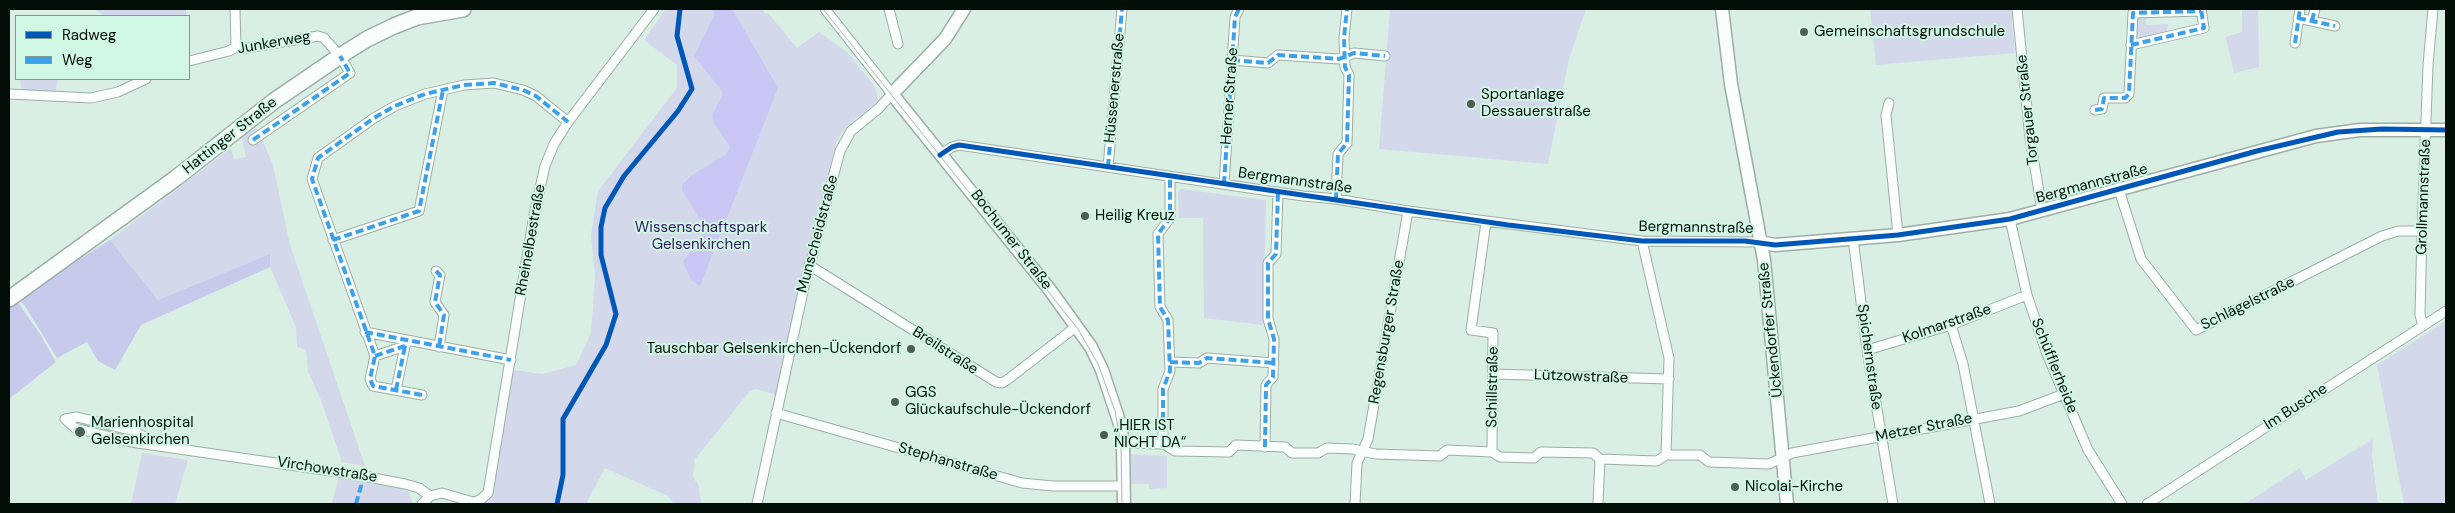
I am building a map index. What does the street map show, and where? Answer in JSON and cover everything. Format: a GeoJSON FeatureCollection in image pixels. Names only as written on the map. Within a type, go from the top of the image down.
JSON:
{"type":"FeatureCollection","features":[{"type":"Feature","properties":{"kind":"main road"},"geometry":{"type":"LineString","coordinates":[[340,56],[367,39],[419,13],[463,9]]}},
{"type":"Feature","properties":{"kind":"main road","name":"Munscheidstraße"},"geometry":{"type":"LineString","coordinates":[[892,94],[945,39],[964,9]]}},
{"type":"Feature","properties":{"kind":"main road","name":"Ückendorfer Straße"},"geometry":{"type":"LineString","coordinates":[[1722,9],[1731,84],[1760,242],[1773,332],[1788,504]]}},
{"type":"Feature","properties":{"kind":"main road","name":"Hattinger Straße"},"geometry":{"type":"LineString","coordinates":[[9,299],[176,178],[274,100],[340,56]]}},
{"type":"Feature","properties":{"kind":"main road","name":"Bochumer Straße"},"geometry":{"type":"LineString","coordinates":[[892,94],[940,155],[980,201],[1077,326],[1102,370],[1120,424],[1123,443],[1124,504]]}},
{"type":"Feature","properties":{"kind":"main road","name":"Bergmannstraße"},"geometry":{"type":"LineString","coordinates":[[1760,242],[1774,245],[1898,235],[2010,219],[2316,136],[2360,130],[2446,130]]}},
{"type":"Feature","properties":{"kind":"street"},"geometry":{"type":"LineString","coordinates":[[235,9],[236,47]]}},
{"type":"Feature","properties":{"kind":"street","name":"Rheinelbestraße"},"geometry":{"type":"LineString","coordinates":[[482,502],[488,493],[538,189],[552,149],[568,122],[654,9]]}},
{"type":"Feature","properties":{"kind":"street","name":"Bochumer Straße"},"geometry":{"type":"LineString","coordinates":[[825,9],[892,94]]}},
{"type":"Feature","properties":{"kind":"street"},"geometry":{"type":"LineString","coordinates":[[889,9],[898,44]]}},
{"type":"Feature","properties":{"kind":"street","name":"Hüssenerstraße"},"geometry":{"type":"LineString","coordinates":[[1108,167],[1122,9]]}},
{"type":"Feature","properties":{"kind":"street","name":"Herner Straße"},"geometry":{"type":"LineString","coordinates":[[1224,184],[1232,60],[1236,17],[1239,9]]}},
{"type":"Feature","properties":{"kind":"street"},"geometry":{"type":"LineString","coordinates":[[1336,199],[1338,154],[1346,144],[1349,75],[1345,67],[1344,38],[1347,9]]}},
{"type":"Feature","properties":{"kind":"street","name":"Torgauer Straße"},"geometry":{"type":"LineString","coordinates":[[2017,9],[2030,138],[2042,210]]}},
{"type":"Feature","properties":{"kind":"street"},"geometry":{"type":"LineString","coordinates":[[2312,21],[2314,9]]}},
{"type":"Feature","properties":{"kind":"street","name":"Grollmannstraße"},"geometry":{"type":"LineString","coordinates":[[2422,326],[2420,315],[2422,231],[2430,30],[2433,9]]}},
{"type":"Feature","properties":{"kind":"street"},"geometry":{"type":"LineString","coordinates":[[2095,110],[2102,109],[2104,98],[2128,96],[2132,11],[2201,10],[2204,28],[2131,45]]}},
{"type":"Feature","properties":{"kind":"street"},"geometry":{"type":"LineString","coordinates":[[2295,44],[2299,14],[2312,21],[2335,26]]}},
{"type":"Feature","properties":{"kind":"street","name":"Junkerweg"},"geometry":{"type":"LineString","coordinates":[[190,61],[230,52],[236,47],[247,48],[318,36],[324,38],[340,56]]}},
{"type":"Feature","properties":{"kind":"street"},"geometry":{"type":"LineString","coordinates":[[1232,60],[1268,63],[1278,55],[1339,59],[1354,53],[1385,56]]}},
{"type":"Feature","properties":{"kind":"street","name":"Hattinger Straße"},"geometry":{"type":"LineString","coordinates":[[253,140],[350,73],[340,56]]}},
{"type":"Feature","properties":{"kind":"street"},"geometry":{"type":"LineString","coordinates":[[9,94],[91,98],[118,92],[144,80]]}},
{"type":"Feature","properties":{"kind":"street"},"geometry":{"type":"LineString","coordinates":[[422,395],[374,386],[370,374],[375,356],[312,179],[318,158],[374,118],[396,106],[442,90],[480,83],[509,86],[536,96],[568,122]]}},
{"type":"Feature","properties":{"kind":"street"},"geometry":{"type":"LineString","coordinates":[[333,240],[419,211],[442,90]]}},
{"type":"Feature","properties":{"kind":"street","name":"Munscheidstraße"},"geometry":{"type":"LineString","coordinates":[[757,504],[810,265],[844,140],[851,131],[878,109],[892,94]]}},
{"type":"Feature","properties":{"kind":"street"},"geometry":{"type":"LineString","coordinates":[[1889,103],[1886,115],[1898,235]]}},
{"type":"Feature","properties":{"kind":"street","name":"Bergmannstraße"},"geometry":{"type":"LineString","coordinates":[[940,155],[952,146],[959,145],[1486,222],[1642,241],[1760,242]]}},
{"type":"Feature","properties":{"kind":"street"},"geometry":{"type":"LineString","coordinates":[[1163,444],[1163,389],[1170,371],[1170,362],[1168,320],[1160,307],[1158,234],[1170,218],[1170,177]]}},
{"type":"Feature","properties":{"kind":"street","name":"Schlägelstraße"},"geometry":{"type":"LineString","coordinates":[[2119,190],[2140,259],[2196,330],[2382,236],[2398,231],[2422,231]]}},
{"type":"Feature","properties":{"kind":"street"},"geometry":{"type":"LineString","coordinates":[[1264,447],[1266,386],[1273,377],[1274,363],[1274,339],[1268,319],[1268,264],[1276,254],[1278,192]]}},
{"type":"Feature","properties":{"kind":"street","name":"Regensburger Straße"},"geometry":{"type":"LineString","coordinates":[[1355,504],[1357,462],[1368,440],[1408,211]]}},
{"type":"Feature","properties":{"kind":"street","name":"Schüfflerheide"},"geometry":{"type":"LineString","coordinates":[[2010,219],[2027,295],[2064,394],[2088,450],[2122,504]]}},
{"type":"Feature","properties":{"kind":"street","name":"Schillstraße"},"geometry":{"type":"LineString","coordinates":[[1486,222],[1471,330],[1493,332],[1492,452]]}},
{"type":"Feature","properties":{"kind":"street","name":"Spichernstraße"},"geometry":{"type":"LineString","coordinates":[[1853,238],[1867,350],[1893,504]]}},
{"type":"Feature","properties":{"kind":"street"},"geometry":{"type":"LineString","coordinates":[[1642,241],[1669,358],[1666,455]]}},
{"type":"Feature","properties":{"kind":"street","name":"Breilstraße"},"geometry":{"type":"LineString","coordinates":[[810,265],[996,382],[1002,383],[1007,380],[1077,326]]}},
{"type":"Feature","properties":{"kind":"street"},"geometry":{"type":"LineString","coordinates":[[436,270],[440,275],[435,302],[444,315],[439,347]]}},
{"type":"Feature","properties":{"kind":"street","name":"Kolmarstraße"},"geometry":{"type":"LineString","coordinates":[[1867,350],[1951,325],[2027,295]]}},
{"type":"Feature","properties":{"kind":"street","name":"Im Busche"},"geometry":{"type":"LineString","coordinates":[[2147,504],[2446,311]]}},
{"type":"Feature","properties":{"kind":"street"},"geometry":{"type":"LineString","coordinates":[[1951,325],[1963,364],[1990,504]]}},
{"type":"Feature","properties":{"kind":"street"},"geometry":{"type":"LineString","coordinates":[[365,332],[406,343],[511,360]]}},
{"type":"Feature","properties":{"kind":"street"},"geometry":{"type":"LineString","coordinates":[[375,356],[406,343]]}},
{"type":"Feature","properties":{"kind":"street"},"geometry":{"type":"LineString","coordinates":[[396,390],[406,343]]}},
{"type":"Feature","properties":{"kind":"street"},"geometry":{"type":"LineString","coordinates":[[1170,362],[1199,362],[1207,358],[1274,363]]}},
{"type":"Feature","properties":{"kind":"street","name":"Lützowstraße"},"geometry":{"type":"LineString","coordinates":[[1493,374],[1669,379]]}},
{"type":"Feature","properties":{"kind":"street","name":"Metzer Straße"},"geometry":{"type":"LineString","coordinates":[[1123,443],[1163,444],[1175,451],[1229,452],[1236,445],[1285,448],[1292,453],[1318,453],[1327,448],[1374,454],[1440,456],[1447,450],[1492,452],[1500,457],[1534,458],[1541,452],[1593,452],[1600,459],[1657,461],[1666,455],[1700,455],[1709,462],[1769,464],[1783,456],[2028,408],[2064,394]]}},
{"type":"Feature","properties":{"kind":"street","name":"Stephanstraße"},"geometry":{"type":"LineString","coordinates":[[776,413],[1022,483],[1053,486],[1124,486]]}},
{"type":"Feature","properties":{"kind":"street","name":"Virchowstraße"},"geometry":{"type":"LineString","coordinates":[[164,448],[134,431],[78,418],[65,419],[75,428],[164,448],[224,454],[405,484],[419,488],[426,501],[442,493],[473,502],[482,502]]}},
{"type":"Feature","properties":{"kind":"street"},"geometry":{"type":"LineString","coordinates":[[1598,504],[1600,459]]}},
{"type":"Feature","properties":{"kind":"green space"},"geometry":{"type":"Polygon","coordinates":[[[95,9],[186,9],[186,15],[104,15],[95,9]]]}},
{"type":"Feature","properties":{"kind":"green space","name":"Wissenschaftspark Gelsenkirchen"},"geometry":{"type":"Polygon","coordinates":[[[666,9],[761,9],[766,14],[768,13],[797,48],[819,32],[847,52],[875,87],[878,101],[850,123],[841,133],[836,143],[805,267],[778,395],[755,389],[750,391],[695,459],[693,477],[699,486],[701,504],[674,504],[668,496],[605,468],[586,504],[488,504],[485,502],[514,370],[542,374],[576,365],[591,333],[595,276],[591,235],[598,191],[677,88],[677,65],[644,40],[666,9]]]}},
{"type":"Feature","properties":{"kind":"green space","name":"Sportanlage Dessauerstraße"},"geometry":{"type":"Polygon","coordinates":[[[1390,9],[1586,9],[1569,59],[1548,164],[1379,149],[1390,9]]]}},
{"type":"Feature","properties":{"kind":"green space"},"geometry":{"type":"Polygon","coordinates":[[[1870,9],[2011,9],[2015,53],[1876,65],[1870,9]]]}},
{"type":"Feature","properties":{"kind":"green space"},"geometry":{"type":"Polygon","coordinates":[[[2242,9],[2258,9],[2259,67],[2234,73],[2226,37],[2242,32],[2242,9]]]}},
{"type":"Feature","properties":{"kind":"green space"},"geometry":{"type":"Polygon","coordinates":[[[2140,17],[2146,17],[2146,25],[2168,24],[2167,33],[2139,38],[2136,34],[2136,23],[2140,17]]]}},
{"type":"Feature","properties":{"kind":"green space"},"geometry":{"type":"Polygon","coordinates":[[[20,80],[58,80],[55,94],[21,90],[20,80]]]}},
{"type":"Feature","properties":{"kind":"green space"},"geometry":{"type":"Polygon","coordinates":[[[257,128],[273,165],[290,245],[365,466],[342,462],[321,400],[308,372],[306,350],[297,347],[296,327],[270,267],[270,254],[158,300],[110,240],[231,148],[234,159],[246,157],[241,136],[257,128]]]}},
{"type":"Feature","properties":{"kind":"green space"},"geometry":{"type":"Polygon","coordinates":[[[1181,189],[1266,200],[1263,325],[1204,318],[1203,218],[1179,218],[1178,192],[1181,189]]]}},
{"type":"Feature","properties":{"kind":"green space"},"geometry":{"type":"Polygon","coordinates":[[[2446,321],[2446,504],[2404,504],[2377,365],[2446,321]]]}},
{"type":"Feature","properties":{"kind":"green space"},"geometry":{"type":"Polygon","coordinates":[[[2373,439],[2372,456],[2378,504],[2245,504],[2300,468],[2306,480],[2373,439]]]}},
{"type":"Feature","properties":{"kind":"green space"},"geometry":{"type":"Polygon","coordinates":[[[142,453],[188,460],[175,504],[131,504],[142,453]]]}},
{"type":"Feature","properties":{"kind":"green space"},"geometry":{"type":"Polygon","coordinates":[[[1131,454],[1167,456],[1167,488],[1149,489],[1149,484],[1131,484],[1131,454]]]}},
{"type":"Feature","properties":{"kind":"green space"},"geometry":{"type":"Polygon","coordinates":[[[339,475],[408,491],[413,504],[332,504],[339,475]]]}},
{"type":"Feature","properties":{"kind":"shaded area"},"geometry":{"type":"Polygon","coordinates":[[[713,9],[732,9],[778,88],[700,286],[691,280],[683,262],[702,234],[703,225],[682,190],[682,185],[692,175],[727,154],[730,147],[714,123],[712,115],[722,96],[722,91],[694,56],[715,14],[713,9]]]}},
{"type":"Feature","properties":{"kind":"shaded area"},"geometry":{"type":"Polygon","coordinates":[[[110,240],[158,300],[270,254],[270,267],[141,325],[115,370],[98,361],[87,342],[57,358],[25,306],[18,298],[110,240]]]}},
{"type":"Feature","properties":{"kind":"shaded area"},"geometry":{"type":"Polygon","coordinates":[[[14,297],[40,334],[56,362],[9,399],[9,302],[14,297]]]}},
{"type":"Feature","properties":{"kind":"tram line"},"geometry":{"type":"LineString","coordinates":[[823,9],[1078,329],[1098,364],[1115,411],[1121,445],[1122,504]]}},
{"type":"Feature","properties":{"kind":"marked path"},"geometry":{"type":"LineString","coordinates":[[1108,167],[1122,9]]}},
{"type":"Feature","properties":{"kind":"marked path"},"geometry":{"type":"LineString","coordinates":[[1224,184],[1235,17],[1239,9]]}},
{"type":"Feature","properties":{"kind":"marked path"},"geometry":{"type":"LineString","coordinates":[[1336,199],[1338,154],[1347,143],[1349,75],[1345,67],[1344,38],[1347,9]]}},
{"type":"Feature","properties":{"kind":"marked path"},"geometry":{"type":"LineString","coordinates":[[2131,45],[2204,28],[2201,9]]}},
{"type":"Feature","properties":{"kind":"marked path"},"geometry":{"type":"LineString","coordinates":[[2295,43],[2300,9]]}},
{"type":"Feature","properties":{"kind":"marked path"},"geometry":{"type":"LineString","coordinates":[[2312,21],[2315,9]]}},
{"type":"Feature","properties":{"kind":"marked path"},"geometry":{"type":"LineString","coordinates":[[2095,110],[2102,109],[2104,98],[2125,98],[2129,94],[2133,13],[2201,11]]}},
{"type":"Feature","properties":{"kind":"marked path"},"geometry":{"type":"LineString","coordinates":[[2298,18],[2335,26]]}},
{"type":"Feature","properties":{"kind":"marked path"},"geometry":{"type":"LineString","coordinates":[[1232,60],[1268,63],[1278,55],[1339,59],[1354,53],[1385,56]]}},
{"type":"Feature","properties":{"kind":"marked path"},"geometry":{"type":"LineString","coordinates":[[253,140],[350,73],[340,56]]}},
{"type":"Feature","properties":{"kind":"marked path"},"geometry":{"type":"LineString","coordinates":[[422,395],[373,386],[370,379],[375,356],[312,179],[318,158],[374,118],[395,106],[425,94],[464,85],[494,83],[523,90],[536,96],[568,122]]}},
{"type":"Feature","properties":{"kind":"marked path"},"geometry":{"type":"LineString","coordinates":[[333,240],[419,211],[443,90]]}},
{"type":"Feature","properties":{"kind":"marked path"},"geometry":{"type":"LineString","coordinates":[[1163,444],[1163,389],[1170,371],[1168,320],[1160,307],[1158,234],[1170,218],[1170,177]]}},
{"type":"Feature","properties":{"kind":"marked path"},"geometry":{"type":"LineString","coordinates":[[1265,447],[1266,385],[1273,377],[1274,339],[1268,319],[1268,263],[1276,254],[1278,192]]}},
{"type":"Feature","properties":{"kind":"marked path"},"geometry":{"type":"LineString","coordinates":[[436,271],[440,275],[435,302],[444,315],[439,347]]}},
{"type":"Feature","properties":{"kind":"marked path"},"geometry":{"type":"LineString","coordinates":[[365,332],[511,360]]}},
{"type":"Feature","properties":{"kind":"marked path"},"geometry":{"type":"LineString","coordinates":[[375,356],[405,346],[406,343]]}},
{"type":"Feature","properties":{"kind":"marked path"},"geometry":{"type":"LineString","coordinates":[[396,390],[405,346]]}},
{"type":"Feature","properties":{"kind":"marked path"},"geometry":{"type":"LineString","coordinates":[[1170,362],[1199,363],[1207,358],[1274,363]]}},
{"type":"Feature","properties":{"kind":"marked path"},"geometry":{"type":"LineString","coordinates":[[356,504],[361,486],[358,475]]}},
{"type":"Feature","properties":{"kind":"cycle path"},"geometry":{"type":"LineString","coordinates":[[557,504],[563,475],[563,419],[606,345],[616,314],[601,255],[601,227],[605,208],[624,176],[678,111],[692,89],[677,36],[680,9]]}},
{"type":"Feature","properties":{"kind":"cycle path"},"geometry":{"type":"LineString","coordinates":[[940,155],[959,145],[1508,225],[1642,241],[1745,241],[1775,245],[1898,235],[2010,219],[2257,151],[2338,132],[2382,129],[2446,130]]}},
{"type":"Feature","properties":{"kind":"place","name":"Gemeinschaftsgrundschule"},"geometry":{"type":"Point","coordinates":[1804,32]}},
{"type":"Feature","properties":{"kind":"place","name":"Sportanlage Dessauerstraße"},"geometry":{"type":"Point","coordinates":[1471,104]}},
{"type":"Feature","properties":{"kind":"place","name":"Heilig Kreuz"},"geometry":{"type":"Point","coordinates":[1085,216]}},
{"type":"Feature","properties":{"kind":"place","name":"Tauschbar Gelsenkirchen-Ückendorf"},"geometry":{"type":"Point","coordinates":[911,349]}},
{"type":"Feature","properties":{"kind":"place","name":"GGS Glückaufschule-Ückendorf"},"geometry":{"type":"Point","coordinates":[895,402]}},
{"type":"Feature","properties":{"kind":"place","name":"Marienhospital Gelsenkirchen"},"geometry":{"type":"Point","coordinates":[80,432]}},
{"type":"Feature","properties":{"kind":"place","name":"„HIER IST NICHT DA“"},"geometry":{"type":"Point","coordinates":[1104,435]}},
{"type":"Feature","properties":{"kind":"place","name":"Nicolai-Kirche"},"geometry":{"type":"Point","coordinates":[1735,487]}}]}
